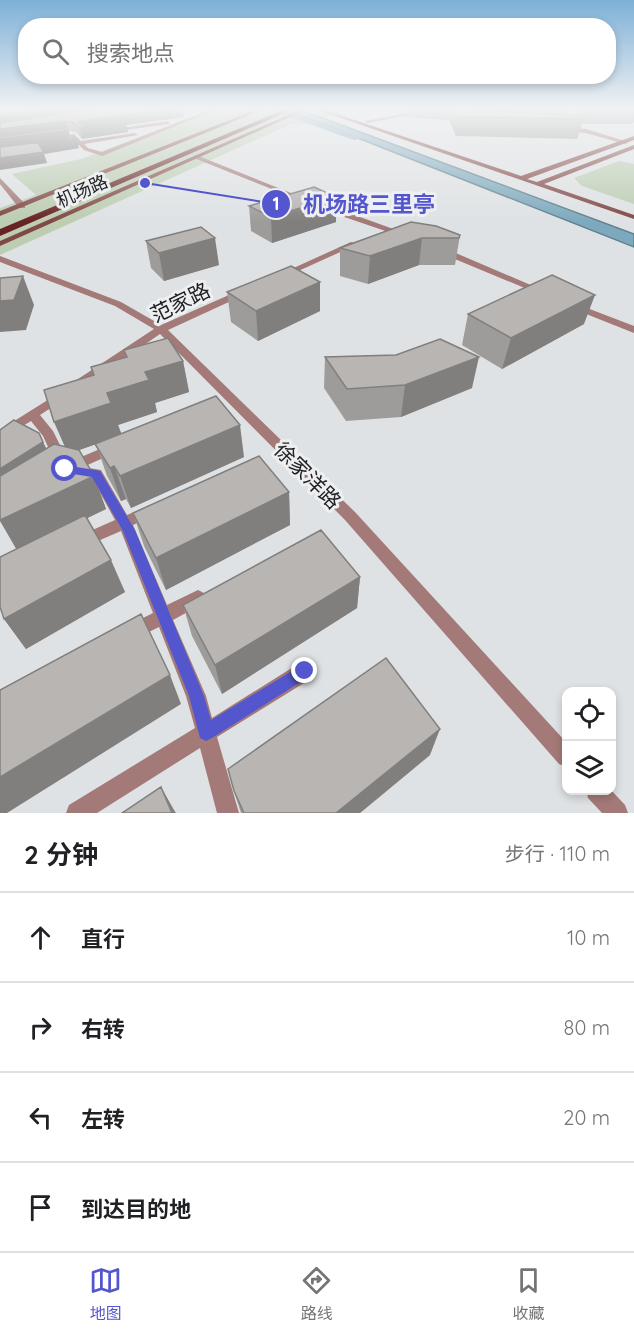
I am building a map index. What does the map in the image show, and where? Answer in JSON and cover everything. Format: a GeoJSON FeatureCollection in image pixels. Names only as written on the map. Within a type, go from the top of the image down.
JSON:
{"type":"FeatureCollection","features":[{"type":"Feature","properties":{"kind":"main road","name":"机场路"},"geometry":{"type":"LineString","coordinates":[[0,214],[171,146]]}},
{"type":"Feature","properties":{"kind":"main road"},"geometry":{"type":"LineString","coordinates":[[0,226],[184,146]]}},
{"type":"Feature","properties":{"kind":"main road"},"geometry":{"type":"LineString","coordinates":[[0,233],[205,146]]}},
{"type":"Feature","properties":{"kind":"main road","name":"机场路"},"geometry":{"type":"LineString","coordinates":[[0,244],[223,146]]}},
{"type":"Feature","properties":{"kind":"main road"},"geometry":{"type":"LineString","coordinates":[[424,146],[634,218]]}},
{"type":"Feature","properties":{"kind":"main road"},"geometry":{"type":"LineString","coordinates":[[441,146],[634,210]]}},
{"type":"Feature","properties":{"kind":"main road"},"geometry":{"type":"LineString","coordinates":[[520,179],[614,146]]}},
{"type":"Feature","properties":{"kind":"main road"},"geometry":{"type":"LineString","coordinates":[[538,184],[634,147]]}},
{"type":"Feature","properties":{"kind":"street"},"geometry":{"type":"LineString","coordinates":[[85,146],[102,153],[120,146]]}},
{"type":"Feature","properties":{"kind":"street"},"geometry":{"type":"LineString","coordinates":[[196,158],[303,200],[412,238]]}},
{"type":"Feature","properties":{"kind":"street"},"geometry":{"type":"LineString","coordinates":[[0,180],[22,206]]}},
{"type":"Feature","properties":{"kind":"street"},"geometry":{"type":"LineString","coordinates":[[273,279],[390,229]]}},
{"type":"Feature","properties":{"kind":"street"},"geometry":{"type":"LineString","coordinates":[[435,247],[556,298]]}},
{"type":"Feature","properties":{"kind":"street","name":"徐家洋路"},"geometry":{"type":"LineString","coordinates":[[0,259],[118,304],[161,329],[350,516],[562,751]]}},
{"type":"Feature","properties":{"kind":"street","name":"范家路"},"geometry":{"type":"LineString","coordinates":[[0,436],[161,329],[251,289]]}},
{"type":"Feature","properties":{"kind":"street"},"geometry":{"type":"LineString","coordinates":[[568,303],[634,330]]}},
{"type":"Feature","properties":{"kind":"street"},"geometry":{"type":"LineString","coordinates":[[33,415],[49,434],[60,472]]}},
{"type":"Feature","properties":{"kind":"street"},"geometry":{"type":"LineString","coordinates":[[60,472],[130,441]]}},
{"type":"Feature","properties":{"kind":"street"},"geometry":{"type":"LineString","coordinates":[[60,472],[96,474],[124,523],[196,696],[228,813]]}},
{"type":"Feature","properties":{"kind":"street"},"geometry":{"type":"LineString","coordinates":[[72,546],[166,505]]}},
{"type":"Feature","properties":{"kind":"street"},"geometry":{"type":"LineString","coordinates":[[112,642],[212,591]]}},
{"type":"Feature","properties":{"kind":"street"},"geometry":{"type":"LineString","coordinates":[[77,813],[305,671]]}},
{"type":"Feature","properties":{"kind":"street"},"geometry":{"type":"LineString","coordinates":[[601,795],[617,813]]}},
{"type":"Feature","properties":{"kind":"green space"},"geometry":{"type":"Polygon","coordinates":[[[116,146],[242,146],[0,255],[0,208],[36,195],[12,174],[81,159],[116,146]]]}},
{"type":"Feature","properties":{"kind":"green space"},"geometry":{"type":"Polygon","coordinates":[[[619,161],[634,164],[634,204],[582,186],[574,178],[619,161]]]}},
{"type":"Feature","properties":{"kind":"water"},"geometry":{"type":"Polygon","coordinates":[[[378,146],[398,146],[634,234],[634,247],[378,146]]]}},
{"type":"Feature","properties":{"kind":"building"},"geometry":{"type":"Polygon","coordinates":[[[40,146],[44,152],[0,158],[0,147],[40,146]]]}},
{"type":"Feature","properties":{"kind":"building"},"geometry":{"type":"Polygon","coordinates":[[[314,187],[336,197],[271,217],[249,206],[314,187]]]}},
{"type":"Feature","properties":{"kind":"building"},"geometry":{"type":"Polygon","coordinates":[[[411,222],[436,226],[460,235],[459,238],[422,238],[370,256],[340,248],[411,222]]]}},
{"type":"Feature","properties":{"kind":"building"},"geometry":{"type":"Polygon","coordinates":[[[201,227],[215,238],[159,253],[146,241],[201,227]]]}},
{"type":"Feature","properties":{"kind":"building"},"geometry":{"type":"Polygon","coordinates":[[[291,266],[320,282],[256,311],[227,292],[291,266]]]}},
{"type":"Feature","properties":{"kind":"building"},"geometry":{"type":"Polygon","coordinates":[[[552,275],[595,295],[511,338],[468,314],[552,275]]]}},
{"type":"Feature","properties":{"kind":"building"},"geometry":{"type":"Polygon","coordinates":[[[23,276],[14,300],[0,301],[0,278],[23,276]]]}},
{"type":"Feature","properties":{"kind":"building"},"geometry":{"type":"Polygon","coordinates":[[[168,338],[183,361],[145,372],[149,380],[107,393],[111,403],[54,422],[44,390],[94,375],[91,367],[127,357],[124,350],[168,338]]]}},
{"type":"Feature","properties":{"kind":"building"},"geometry":{"type":"Polygon","coordinates":[[[440,339],[479,357],[405,385],[347,389],[325,357],[396,355],[440,339]]]}},
{"type":"Feature","properties":{"kind":"building"},"geometry":{"type":"Polygon","coordinates":[[[216,396],[240,425],[120,476],[114,466],[110,468],[95,444],[216,396]]]}},
{"type":"Feature","properties":{"kind":"building"},"geometry":{"type":"Polygon","coordinates":[[[14,420],[39,433],[43,442],[0,469],[0,430],[14,420]]]}},
{"type":"Feature","properties":{"kind":"building"},"geometry":{"type":"Polygon","coordinates":[[[54,444],[79,450],[94,476],[0,520],[0,476],[54,444]]]}},
{"type":"Feature","properties":{"kind":"building"},"geometry":{"type":"Polygon","coordinates":[[[259,456],[289,492],[156,558],[133,513],[259,456]]]}},
{"type":"Feature","properties":{"kind":"building"},"geometry":{"type":"Polygon","coordinates":[[[85,515],[111,560],[4,619],[0,607],[0,557],[85,515]]]}},
{"type":"Feature","properties":{"kind":"building"},"geometry":{"type":"Polygon","coordinates":[[[321,530],[360,577],[215,665],[183,605],[321,530]]]}},
{"type":"Feature","properties":{"kind":"building"},"geometry":{"type":"Polygon","coordinates":[[[141,614],[170,675],[0,777],[0,690],[141,614]]]}},
{"type":"Feature","properties":{"kind":"building"},"geometry":{"type":"Polygon","coordinates":[[[386,658],[440,729],[336,813],[244,813],[234,791],[228,769],[386,658]]]}},
{"type":"Feature","properties":{"kind":"building"},"geometry":{"type":"Polygon","coordinates":[[[161,787],[172,813],[122,813],[161,787]]]}},
{"type":"Feature","properties":{"kind":"place","name":"机场路三里亭"},"geometry":{"type":"Point","coordinates":[145,183]}},
{"type":"Feature","properties":{"kind":"route"},"geometry":{"type":"LineString","coordinates":[[65,469],[96,474],[129,530],[196,696],[206,733],[305,671]]}}]}
